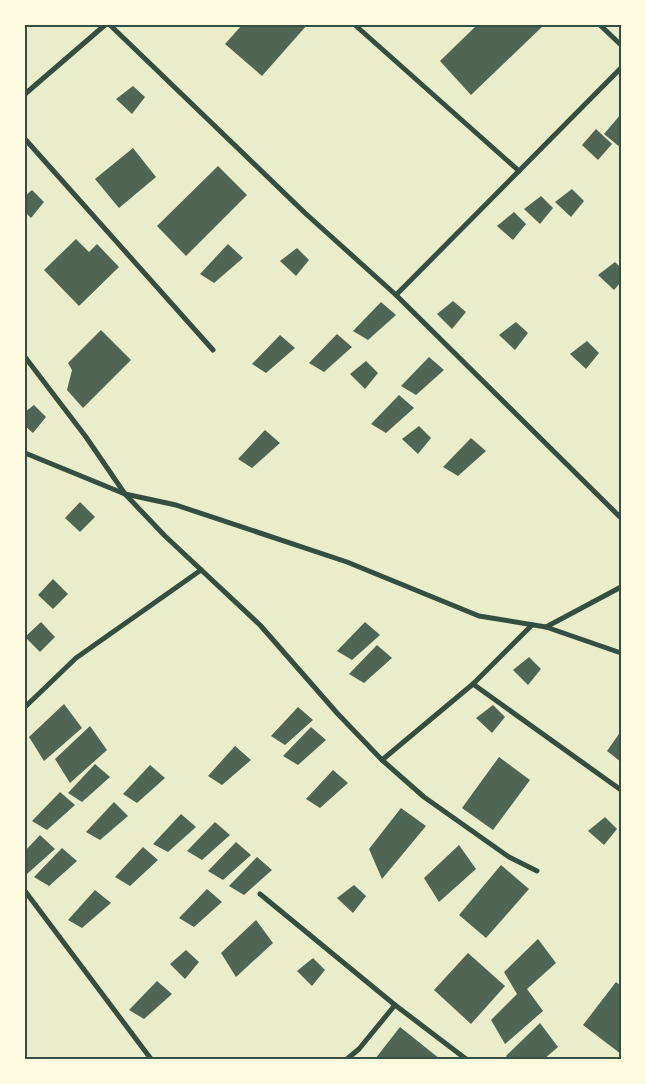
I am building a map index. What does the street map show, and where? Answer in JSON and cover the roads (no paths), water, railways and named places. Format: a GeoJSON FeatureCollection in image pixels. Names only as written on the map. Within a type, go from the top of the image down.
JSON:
{"type":"FeatureCollection","features":[{"type":"Feature","properties":{"kind":"street"},"geometry":{"type":"LineString","coordinates":[[25,94],[105,25]]}},
{"type":"Feature","properties":{"kind":"street"},"geometry":{"type":"LineString","coordinates":[[110,25],[304,213],[396,295],[621,518]]}},
{"type":"Feature","properties":{"kind":"street"},"geometry":{"type":"LineString","coordinates":[[355,25],[519,171]]}},
{"type":"Feature","properties":{"kind":"street"},"geometry":{"type":"LineString","coordinates":[[600,25],[621,45]]}},
{"type":"Feature","properties":{"kind":"street"},"geometry":{"type":"LineString","coordinates":[[396,295],[621,68]]}},
{"type":"Feature","properties":{"kind":"street"},"geometry":{"type":"LineString","coordinates":[[25,139],[214,350]]}},
{"type":"Feature","properties":{"kind":"street"},"geometry":{"type":"LineString","coordinates":[[25,357],[86,437],[126,494],[165,536],[260,625],[382,760],[424,797],[509,857],[537,871]]}},
{"type":"Feature","properties":{"kind":"street"},"geometry":{"type":"LineString","coordinates":[[25,453],[126,494],[176,505],[347,562],[479,616],[546,627],[621,653]]}},
{"type":"Feature","properties":{"kind":"street"},"geometry":{"type":"LineString","coordinates":[[25,707],[76,658],[201,570]]}},
{"type":"Feature","properties":{"kind":"street"},"geometry":{"type":"LineString","coordinates":[[546,627],[621,587]]}},
{"type":"Feature","properties":{"kind":"street"},"geometry":{"type":"LineString","coordinates":[[382,760],[473,684],[532,625]]}},
{"type":"Feature","properties":{"kind":"street"},"geometry":{"type":"LineString","coordinates":[[473,684],[621,790]]}},
{"type":"Feature","properties":{"kind":"street"},"geometry":{"type":"LineString","coordinates":[[25,891],[151,1059]]}},
{"type":"Feature","properties":{"kind":"street"},"geometry":{"type":"LineString","coordinates":[[260,894],[395,1005],[466,1059]]}},
{"type":"Feature","properties":{"kind":"street"},"geometry":{"type":"LineString","coordinates":[[347,1059],[359,1049],[395,1005]]}}]}
